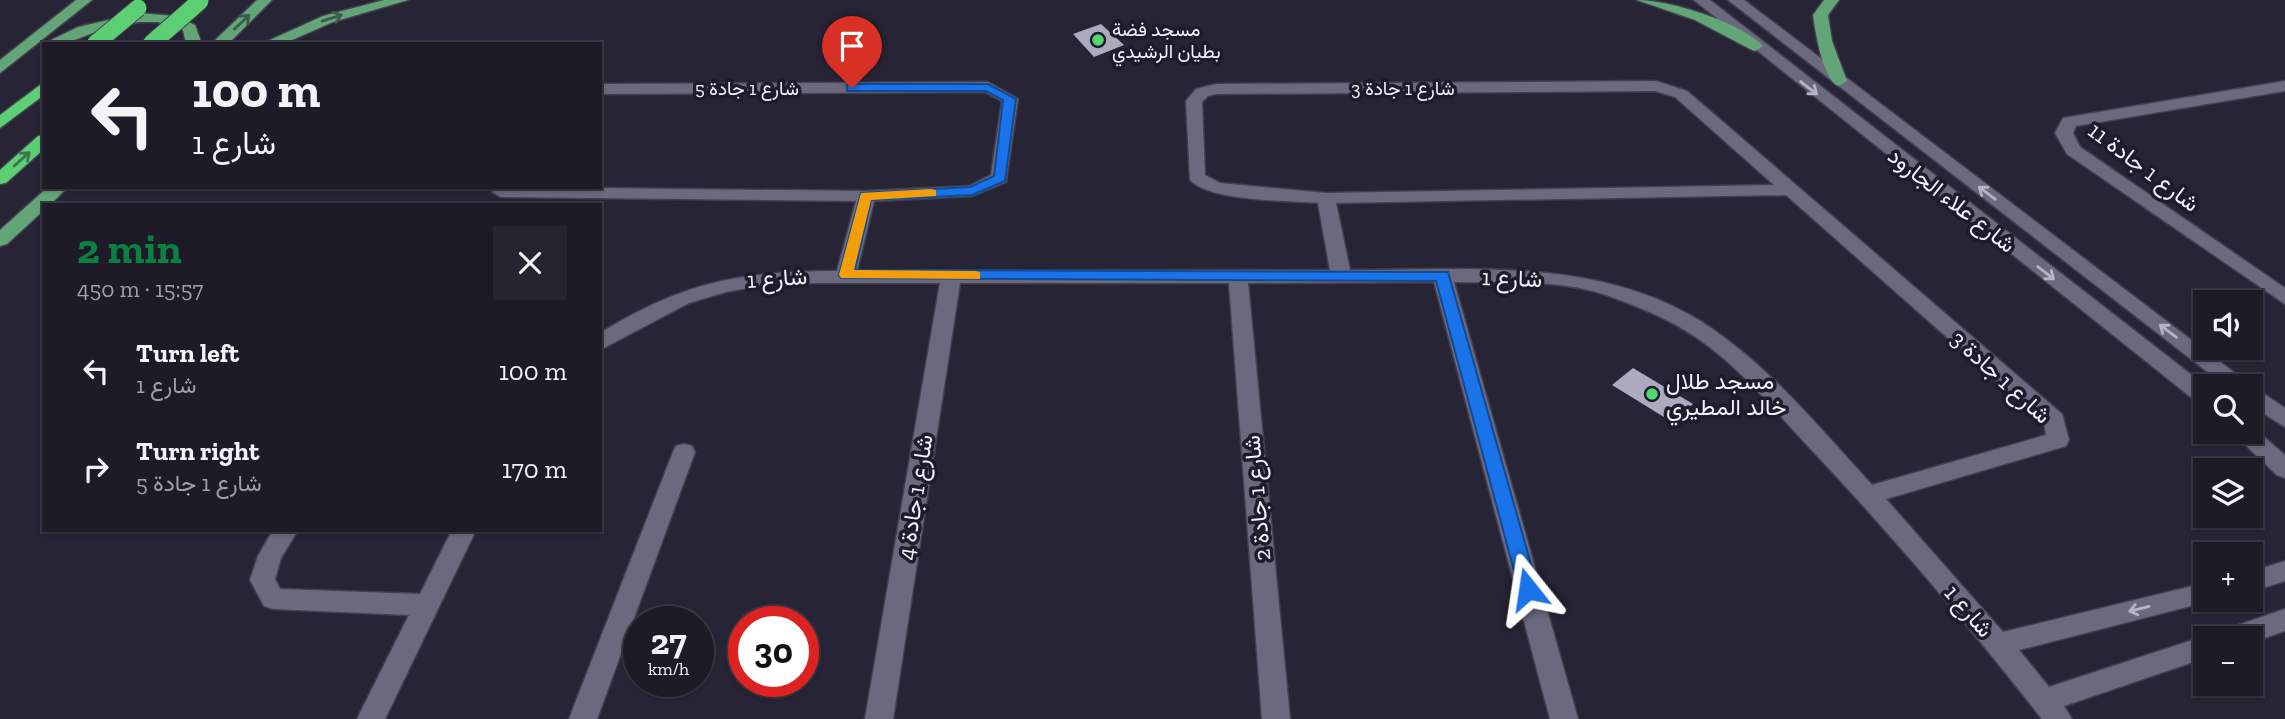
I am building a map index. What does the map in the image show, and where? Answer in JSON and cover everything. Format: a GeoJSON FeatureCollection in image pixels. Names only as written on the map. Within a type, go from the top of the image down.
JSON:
{"type":"FeatureCollection","features":[{"type":"Feature","properties":{"kind":"highway"},"geometry":{"type":"LineString","coordinates":[[97,42],[147,0]]}},
{"type":"Feature","properties":{"kind":"highway"},"geometry":{"type":"LineString","coordinates":[[153,42],[201,0]]}},
{"type":"Feature","properties":{"kind":"highway"},"geometry":{"type":"LineString","coordinates":[[0,123],[42,89]]}},
{"type":"Feature","properties":{"kind":"highway"},"geometry":{"type":"LineString","coordinates":[[0,179],[42,142]]}},
{"type":"Feature","properties":{"kind":"main road"},"geometry":{"type":"LineString","coordinates":[[0,68],[67,8],[85,0]]}},
{"type":"Feature","properties":{"kind":"main road"},"geometry":{"type":"LineString","coordinates":[[221,42],[265,0]]}},
{"type":"Feature","properties":{"kind":"main road"},"geometry":{"type":"LineString","coordinates":[[274,42],[328,19],[401,0]]}},
{"type":"Feature","properties":{"kind":"main road"},"geometry":{"type":"LineString","coordinates":[[1644,0],[1700,17],[1755,46]]}},
{"type":"Feature","properties":{"kind":"main road"},"geometry":{"type":"LineString","coordinates":[[1832,0],[1820,15],[1824,41],[1839,81]]}},
{"type":"Feature","properties":{"kind":"main road"},"geometry":{"type":"LineString","coordinates":[[56,42],[91,28],[141,19],[182,23],[190,28],[194,42]]}},
{"type":"Feature","properties":{"kind":"main road"},"geometry":{"type":"LineString","coordinates":[[0,78],[42,48]]}},
{"type":"Feature","properties":{"kind":"main road"},"geometry":{"type":"LineString","coordinates":[[0,240],[55,189]]}},
{"type":"Feature","properties":{"kind":"street","name":"شارع علاء الجارود"},"geometry":{"type":"LineString","coordinates":[[1701,0],[1755,46],[2193,388]]}},
{"type":"Feature","properties":{"kind":"street","name":"شارع علاء الجارود"},"geometry":{"type":"LineString","coordinates":[[1735,0],[2225,374]]}},
{"type":"Feature","properties":{"kind":"street","name":"شارع 1 جادة 3"},"geometry":{"type":"LineString","coordinates":[[1788,190],[1326,198],[1217,188],[1203,183],[1196,176],[1194,101],[1202,92],[1216,89],[1657,86],[1681,94],[2054,420],[2057,440],[1869,495]]}},
{"type":"Feature","properties":{"kind":"street","name":"شارع 1 جادة 11"},"geometry":{"type":"LineString","coordinates":[[2285,86],[2069,122],[2064,133],[2073,150],[2285,297]]}},
{"type":"Feature","properties":{"kind":"street","name":"شارع 1 جادة 5"},"geometry":{"type":"LineString","coordinates":[[499,195],[866,196],[972,191],[1000,178],[1010,99],[988,88],[602,89]]}},
{"type":"Feature","properties":{"kind":"street"},"geometry":{"type":"LineString","coordinates":[[846,275],[866,196]]}},
{"type":"Feature","properties":{"kind":"street"},"geometry":{"type":"LineString","coordinates":[[1326,198],[1341,275]]}},
{"type":"Feature","properties":{"kind":"street","name":"شارع 1 جادة 4"},"geometry":{"type":"LineString","coordinates":[[879,719],[951,275]]}},
{"type":"Feature","properties":{"kind":"street"},"geometry":{"type":"LineString","coordinates":[[1443,276],[1564,719]]}},
{"type":"Feature","properties":{"kind":"street","name":"شارع 1"},"geometry":{"type":"LineString","coordinates":[[602,342],[638,318],[690,293],[730,282],[773,277],[1443,276],[1545,278],[1608,289],[1665,312],[1703,332],[1743,364],[1869,495],[1998,644],[2051,710],[2193,652]]}},
{"type":"Feature","properties":{"kind":"street","name":"شارع 1 جادة 2"},"geometry":{"type":"LineString","coordinates":[[1238,277],[1276,719]]}},
{"type":"Feature","properties":{"kind":"street"},"geometry":{"type":"LineString","coordinates":[[2263,403],[2285,419]]}},
{"type":"Feature","properties":{"kind":"street"},"geometry":{"type":"LineString","coordinates":[[2259,444],[2285,469]]}},
{"type":"Feature","properties":{"kind":"street"},"geometry":{"type":"LineString","coordinates":[[583,719],[684,452]]}},
{"type":"Feature","properties":{"kind":"street"},"geometry":{"type":"LineString","coordinates":[[285,532],[270,556],[262,580],[273,599],[427,605]]}},
{"type":"Feature","properties":{"kind":"street"},"geometry":{"type":"LineString","coordinates":[[371,719],[463,532]]}},
{"type":"Feature","properties":{"kind":"street"},"geometry":{"type":"LineString","coordinates":[[2263,578],[2285,571]]}},
{"type":"Feature","properties":{"kind":"street","name":"شارع 1"},"geometry":{"type":"LineString","coordinates":[[1998,644],[2193,596]]}},
{"type":"Feature","properties":{"kind":"street"},"geometry":{"type":"LineString","coordinates":[[2263,628],[2285,620]]}},
{"type":"Feature","properties":{"kind":"building","name":"مسجد فضة بطيان الرشيدي"},"geometry":{"type":"Polygon","coordinates":[[[1101,24],[1124,45],[1094,57],[1073,34],[1101,24]]]}},
{"type":"Feature","properties":{"kind":"building","name":"مسجد طلال خالد المطيري"},"geometry":{"type":"Polygon","coordinates":[[[1633,368],[1693,404],[1672,422],[1612,385],[1633,368]]]}},
{"type":"Feature","properties":{"kind":"slow traffic"},"geometry":{"type":"LineString","coordinates":[[931,193],[866,196],[846,275],[975,276]]}},
{"type":"Feature","properties":{"kind":"place","name":"مسجد فضة بطيان الرشيدي"},"geometry":{"type":"Point","coordinates":[1098,40]}},
{"type":"Feature","properties":{"kind":"place","name":"مسجد طلال خالد المطيري"},"geometry":{"type":"Point","coordinates":[1652,394]}},
{"type":"Feature","properties":{"kind":"route"},"geometry":{"type":"LineString","coordinates":[[852,88],[988,88],[1010,99],[1000,178],[972,191],[866,196],[846,275],[1443,276],[1528,589]]}}]}
